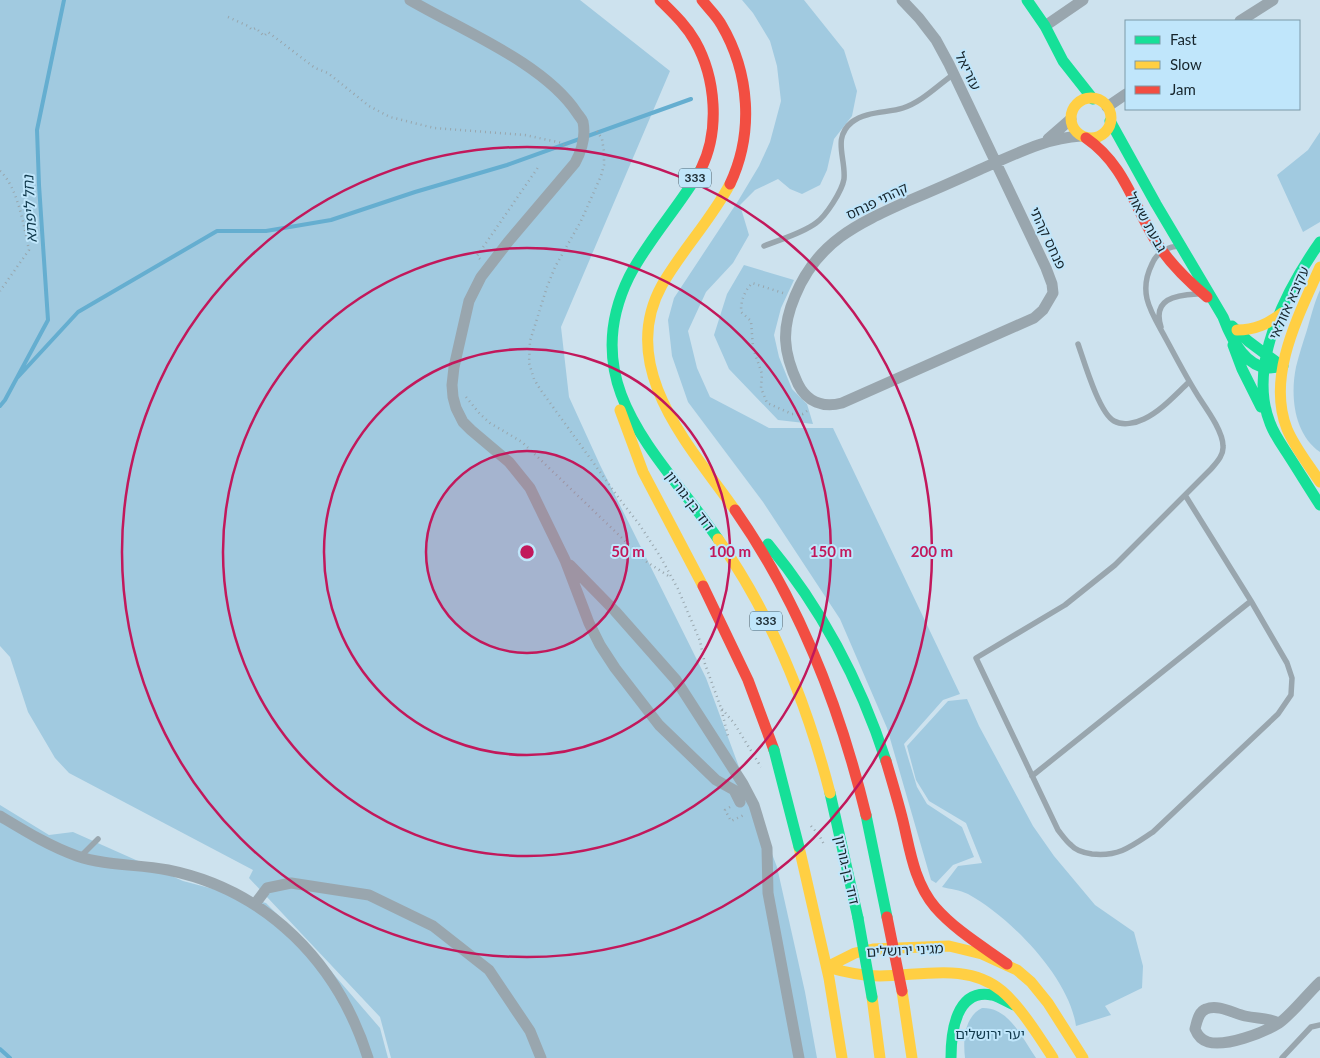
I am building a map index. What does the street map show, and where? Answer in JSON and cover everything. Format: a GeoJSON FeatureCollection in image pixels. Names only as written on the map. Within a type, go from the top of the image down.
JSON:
{"type":"FeatureCollection","features":[{"type":"Feature","properties":{"kind":"main road","name":"דוד בן-גוריון"},"geometry":{"type":"LineString","coordinates":[[660,0],[678,17],[694,37],[703,57],[713,105],[713,130],[708,152],[697,174],[649,242],[631,272],[618,303],[612,329],[611,352],[615,378],[623,402],[656,456],[734,560],[777,644],[797,691],[825,775],[858,918],[872,997],[880,1058]]}},
{"type":"Feature","properties":{"kind":"main road","name":"333"},"geometry":{"type":"LineString","coordinates":[[702,0],[721,24],[737,58],[745,88],[746,119],[742,148],[734,176],[722,198],[666,277],[656,297],[649,316],[646,340],[648,366],[658,392],[679,431],[723,492],[777,578],[806,638],[830,698],[855,773],[888,917],[912,1058]]}},
{"type":"Feature","properties":{"kind":"main road"},"geometry":{"type":"LineString","coordinates":[[1027,0],[1045,26],[1063,61],[1093,99],[1107,107],[1110,120],[1108,128],[1102,135],[1095,138],[1084,137],[1074,129],[1070,88],[1063,61]]}},
{"type":"Feature","properties":{"kind":"main road"},"geometry":{"type":"LineString","coordinates":[[1072,114],[1081,101],[1093,99]]}},
{"type":"Feature","properties":{"kind":"main road","name":"גבעת שאול"},"geometry":{"type":"LineString","coordinates":[[1110,120],[1156,204],[1182,246],[1209,298],[1234,334],[1244,353],[1264,367]]}},
{"type":"Feature","properties":{"kind":"main road","name":"גבעת שאול"},"geometry":{"type":"LineString","coordinates":[[1084,137],[1099,146],[1116,164],[1162,250],[1186,279],[1209,298]]}},
{"type":"Feature","properties":{"kind":"main road"},"geometry":{"type":"LineString","coordinates":[[1133,197],[1143,205],[1152,206],[1156,204]]}},
{"type":"Feature","properties":{"kind":"main road","name":"עקיבא אזולאי"},"geometry":{"type":"LineString","coordinates":[[1264,367],[1266,355],[1282,313],[1307,262],[1320,242]]}},
{"type":"Feature","properties":{"kind":"main road","name":"עקיבא אזולאי"},"geometry":{"type":"LineString","coordinates":[[1283,366],[1297,324],[1320,267]]}},
{"type":"Feature","properties":{"kind":"main road"},"geometry":{"type":"LineString","coordinates":[[1282,313],[1261,328],[1234,334],[1242,369],[1266,416],[1320,504]]}},
{"type":"Feature","properties":{"kind":"main road","name":"גבעת שאול"},"geometry":{"type":"LineString","coordinates":[[1234,334],[1283,366]]}},
{"type":"Feature","properties":{"kind":"main road"},"geometry":{"type":"LineString","coordinates":[[611,352],[619,407],[635,456],[726,632],[754,695],[774,750],[799,847],[826,967],[838,1022],[842,1058]]}},
{"type":"Feature","properties":{"kind":"main road"},"geometry":{"type":"LineString","coordinates":[[1266,416],[1262,394],[1264,367],[1283,366],[1282,405],[1288,430],[1320,482]]}},
{"type":"Feature","properties":{"kind":"main road"},"geometry":{"type":"LineString","coordinates":[[723,492],[780,558],[821,616],[850,670],[886,762],[902,816],[915,872],[926,896],[944,915],[969,936],[1007,964]]}},
{"type":"Feature","properties":{"kind":"main road","name":"מגיני ירושלים"},"geometry":{"type":"LineString","coordinates":[[826,967],[845,956],[866,950],[956,947],[978,953],[1007,964],[1035,986],[1060,1021],[1082,1058]]}},
{"type":"Feature","properties":{"kind":"main road","name":"מגיני ירושלים"},"geometry":{"type":"LineString","coordinates":[[826,967],[853,974],[881,976],[945,972],[973,976],[988,982],[1001,990],[1026,1018],[1053,1058]]}},
{"type":"Feature","properties":{"kind":"main road"},"geometry":{"type":"LineString","coordinates":[[951,1058],[951,1030],[956,1015],[969,1000],[976,995],[991,995],[1014,1004]]}},
{"type":"Feature","properties":{"kind":"street"},"geometry":{"type":"LineString","coordinates":[[410,0],[514,58],[543,79],[570,103],[582,122],[584,140],[582,151],[576,163],[508,242],[481,277],[469,301],[454,367],[453,398],[456,408],[463,422],[509,462],[523,479],[565,560],[589,623],[600,646],[630,690],[659,724],[716,780],[734,790],[740,802]]}},
{"type":"Feature","properties":{"kind":"street","name":"עזריאל"},"geometry":{"type":"LineString","coordinates":[[902,0],[936,40],[954,74],[995,163]]}},
{"type":"Feature","properties":{"kind":"street"},"geometry":{"type":"LineString","coordinates":[[1045,26],[1083,0]]}},
{"type":"Feature","properties":{"kind":"street"},"geometry":{"type":"LineString","coordinates":[[1242,20],[1272,0]]}},
{"type":"Feature","properties":{"kind":"street"},"geometry":{"type":"LineString","coordinates":[[1107,107],[1125,95]]}},
{"type":"Feature","properties":{"kind":"street"},"geometry":{"type":"LineString","coordinates":[[995,163],[1042,142],[1060,130],[1072,114]]}},
{"type":"Feature","properties":{"kind":"street"},"geometry":{"type":"LineString","coordinates":[[1042,142],[1063,137],[1084,137]]}},
{"type":"Feature","properties":{"kind":"street","name":"קהתי פנחס"},"geometry":{"type":"LineString","coordinates":[[817,403],[808,398],[801,390],[790,367],[785,345],[786,322],[801,281],[820,255],[837,239],[866,220],[995,163]]}},
{"type":"Feature","properties":{"kind":"street","name":"פנחס קהתי"},"geometry":{"type":"LineString","coordinates":[[817,403],[831,406],[842,403],[1034,318],[1044,310],[1053,293],[1052,284],[995,163]]}},
{"type":"Feature","properties":{"kind":"street"},"geometry":{"type":"LineString","coordinates":[[565,560],[615,611],[676,680],[743,784],[754,805],[767,848],[768,893],[799,1058]]}},
{"type":"Feature","properties":{"kind":"street"},"geometry":{"type":"LineString","coordinates":[[0,816],[51,846],[80,857],[168,870],[216,885],[255,904],[289,931],[318,960],[343,998],[368,1058]]}},
{"type":"Feature","properties":{"kind":"street"},"geometry":{"type":"LineString","coordinates":[[255,904],[267,888],[291,883],[369,895],[433,926],[489,970],[530,1031],[541,1058]]}},
{"type":"Feature","properties":{"kind":"street"},"geometry":{"type":"LineString","coordinates":[[1279,1023],[1267,1018],[1246,1016],[1222,1008],[1206,1009],[1198,1016],[1195,1029],[1198,1037],[1208,1042],[1243,1039],[1279,1023],[1320,982]]}},
{"type":"Feature","properties":{"kind":"lane"},"geometry":{"type":"LineString","coordinates":[[764,246],[817,223],[830,207],[838,195],[844,179],[840,141],[852,122],[870,114],[905,108],[954,74]]}},
{"type":"Feature","properties":{"kind":"lane"},"geometry":{"type":"LineString","coordinates":[[1182,246],[1168,247],[1162,250],[1152,262],[1146,283],[1150,310],[1221,436],[1224,448],[1220,458],[1185,496],[1115,565],[1065,605],[976,658],[1058,830],[1072,846],[1085,853],[1117,854],[1133,846],[1153,832],[1278,714],[1291,694],[1292,678],[1287,663],[1251,601],[1185,496]]}},
{"type":"Feature","properties":{"kind":"lane"},"geometry":{"type":"LineString","coordinates":[[1164,336],[1159,320],[1162,305],[1167,300],[1178,296],[1209,298]]}},
{"type":"Feature","properties":{"kind":"lane"},"geometry":{"type":"LineString","coordinates":[[1078,344],[1104,410],[1114,421],[1133,423],[1145,419],[1189,382]]}},
{"type":"Feature","properties":{"kind":"lane"},"geometry":{"type":"LineString","coordinates":[[1032,776],[1251,601]]}},
{"type":"Feature","properties":{"kind":"lane"},"geometry":{"type":"LineString","coordinates":[[80,857],[98,839]]}},
{"type":"Feature","properties":{"kind":"lane"},"geometry":{"type":"LineString","coordinates":[[1282,1058],[1311,1027],[1320,1025]]}},
{"type":"Feature","properties":{"kind":"path"},"geometry":{"type":"LineString","coordinates":[[228,17],[248,26],[252,30],[256,28],[264,36],[268,32],[314,68],[328,73],[369,106],[390,117],[434,128],[525,134],[556,141],[566,146],[576,163]]}},
{"type":"Feature","properties":{"kind":"path"},"geometry":{"type":"LineString","coordinates":[[477,256],[539,166]]}},
{"type":"Feature","properties":{"kind":"path"},"geometry":{"type":"LineString","coordinates":[[0,171],[8,178],[21,216],[29,250],[0,291]]}},
{"type":"Feature","properties":{"kind":"path"},"geometry":{"type":"LineString","coordinates":[[797,292],[782,293],[752,283],[741,301],[741,312],[751,321],[753,348],[762,374],[761,388],[767,403],[792,414],[803,414],[817,403]]}},
{"type":"Feature","properties":{"kind":"path"},"geometry":{"type":"LineString","coordinates":[[453,380],[485,419],[522,442],[635,552],[672,578]]}},
{"type":"Feature","properties":{"kind":"path"},"geometry":{"type":"LineString","coordinates":[[731,821],[744,815]]}},
{"type":"Feature","properties":{"kind":"green space"},"geometry":{"type":"Polygon","coordinates":[[[0,0],[580,0],[670,71],[561,327],[569,397],[600,465],[706,678],[777,867],[805,992],[817,1058],[391,1058],[380,1017],[249,878],[253,870],[69,773],[55,758],[28,712],[10,657],[0,646],[0,0]]]}},
{"type":"Feature","properties":{"kind":"green space"},"geometry":{"type":"Polygon","coordinates":[[[742,0],[804,0],[844,50],[857,91],[852,116],[834,139],[827,170],[820,185],[802,194],[790,189],[778,179],[755,190],[740,205],[749,235],[733,263],[706,292],[688,331],[697,368],[710,397],[769,428],[833,428],[960,694],[943,700],[904,744],[917,787],[927,804],[962,827],[974,857],[953,865],[936,883],[931,880],[887,728],[840,619],[763,502],[688,402],[672,356],[668,320],[674,298],[759,166],[770,142],[781,101],[777,66],[770,41],[753,13],[742,0]]]}},
{"type":"Feature","properties":{"kind":"green space"},"geometry":{"type":"Polygon","coordinates":[[[1320,132],[1320,222],[1303,232],[1277,175],[1308,150],[1320,132]]]}},
{"type":"Feature","properties":{"kind":"green space"},"geometry":{"type":"Polygon","coordinates":[[[744,265],[794,280],[781,308],[774,335],[779,357],[792,389],[807,404],[813,424],[778,420],[729,369],[714,335],[727,294],[744,265]]]}},
{"type":"Feature","properties":{"kind":"green space"},"geometry":{"type":"Polygon","coordinates":[[[1320,290],[1320,452],[1304,435],[1299,425],[1294,402],[1294,378],[1297,362],[1320,290]]]}},
{"type":"Feature","properties":{"kind":"green space"},"geometry":{"type":"Polygon","coordinates":[[[967,699],[979,726],[1033,826],[1054,856],[1095,905],[1134,932],[1143,966],[1142,988],[1105,1006],[1111,1015],[1076,1026],[1071,1007],[1062,988],[1050,969],[1019,933],[1002,917],[968,894],[942,887],[958,866],[982,863],[966,823],[929,801],[916,780],[907,746],[948,701],[967,699]]]}},
{"type":"Feature","properties":{"kind":"green space"},"geometry":{"type":"Polygon","coordinates":[[[0,805],[49,835],[73,832],[183,881],[266,903],[317,955],[380,1028],[388,1058],[0,1058],[0,805]]]}},
{"type":"Feature","properties":{"kind":"green space","name":"יער ירושלים"},"geometry":{"type":"Polygon","coordinates":[[[982,1008],[991,1009],[1007,1018],[1020,1033],[1036,1058],[965,1058],[964,1044],[968,1023],[971,1017],[982,1008]]]}},
{"type":"Feature","properties":{"kind":"waterway","name":"נחל ליפתא"},"geometry":{"type":"LineString","coordinates":[[0,406],[48,320],[37,130],[64,0]]}},
{"type":"Feature","properties":{"kind":"waterway"},"geometry":{"type":"LineString","coordinates":[[17,378],[78,312],[217,231],[266,231],[331,220],[415,192],[507,165],[691,99]]}},
{"type":"Feature","properties":{"kind":"waterway"},"geometry":{"type":"LineString","coordinates":[[0,1049],[10,1058]]}},
{"type":"Feature","properties":{"kind":"traffic: fast"},"geometry":{"type":"LineString","coordinates":[[1027,0],[1045,26],[1063,61],[1093,99]]}},
{"type":"Feature","properties":{"kind":"traffic: fast"},"geometry":{"type":"LineString","coordinates":[[1110,121],[1156,204],[1223,317],[1234,341],[1245,356],[1259,366],[1267,368],[1283,366]]}},
{"type":"Feature","properties":{"kind":"traffic: fast"},"geometry":{"type":"LineString","coordinates":[[701,169],[629,277],[615,316],[612,353],[618,386],[632,418],[651,449],[718,539]]}},
{"type":"Feature","properties":{"kind":"traffic: fast"},"geometry":{"type":"LineString","coordinates":[[1320,242],[1307,261],[1283,305],[1267,353],[1263,377],[1264,401],[1270,423],[1320,505]]}},
{"type":"Feature","properties":{"kind":"traffic: fast"},"geometry":{"type":"LineString","coordinates":[[1232,326],[1248,341],[1275,361]]}},
{"type":"Feature","properties":{"kind":"traffic: fast"},"geometry":{"type":"LineString","coordinates":[[1233,345],[1242,369],[1261,407]]}},
{"type":"Feature","properties":{"kind":"traffic: fast"},"geometry":{"type":"LineString","coordinates":[[768,544],[806,594],[838,647],[864,702],[886,761]]}},
{"type":"Feature","properties":{"kind":"traffic: fast"},"geometry":{"type":"LineString","coordinates":[[774,750],[799,847]]}},
{"type":"Feature","properties":{"kind":"traffic: fast"},"geometry":{"type":"LineString","coordinates":[[830,793],[858,918]]}},
{"type":"Feature","properties":{"kind":"traffic: fast"},"geometry":{"type":"LineString","coordinates":[[866,815],[887,917]]}},
{"type":"Feature","properties":{"kind":"traffic: fast"},"geometry":{"type":"LineString","coordinates":[[858,918],[872,997]]}},
{"type":"Feature","properties":{"kind":"traffic: fast"},"geometry":{"type":"LineString","coordinates":[[951,1058],[954,1025],[963,1005],[970,998],[980,995],[992,995],[1014,1005]]}},
{"type":"Feature","properties":{"kind":"traffic: slow"},"geometry":{"type":"LineString","coordinates":[[1091,98],[1105,104],[1111,118],[1105,132],[1091,138],[1077,132],[1071,118],[1077,104],[1091,98]]}},
{"type":"Feature","properties":{"kind":"traffic: slow"},"geometry":{"type":"LineString","coordinates":[[730,184],[662,285],[650,316],[648,346],[653,376],[664,405],[698,460],[735,510]]}},
{"type":"Feature","properties":{"kind":"traffic: slow"},"geometry":{"type":"LineString","coordinates":[[1320,267],[1288,346],[1280,388],[1282,409],[1287,429],[1298,450],[1320,482]]}},
{"type":"Feature","properties":{"kind":"traffic: slow"},"geometry":{"type":"LineString","coordinates":[[1237,330],[1261,326],[1282,313]]}},
{"type":"Feature","properties":{"kind":"traffic: slow"},"geometry":{"type":"LineString","coordinates":[[620,410],[643,472],[703,586]]}},
{"type":"Feature","properties":{"kind":"traffic: slow"},"geometry":{"type":"LineString","coordinates":[[718,539],[755,598],[771,629],[810,726],[830,793]]}},
{"type":"Feature","properties":{"kind":"traffic: slow"},"geometry":{"type":"LineString","coordinates":[[799,847],[829,978],[842,1058]]}},
{"type":"Feature","properties":{"kind":"traffic: slow"},"geometry":{"type":"LineString","coordinates":[[827,967],[855,953],[873,949],[949,946],[982,954],[1017,970],[1031,982],[1048,1003],[1083,1058]]}},
{"type":"Feature","properties":{"kind":"traffic: slow"},"geometry":{"type":"LineString","coordinates":[[827,967],[873,976],[927,973],[959,974],[974,976],[989,982],[1002,991],[1016,1005],[1053,1058]]}},
{"type":"Feature","properties":{"kind":"traffic: slow"},"geometry":{"type":"LineString","coordinates":[[902,991],[912,1058]]}},
{"type":"Feature","properties":{"kind":"traffic: slow"},"geometry":{"type":"LineString","coordinates":[[872,997],[880,1058]]}},
{"type":"Feature","properties":{"kind":"traffic: jam"},"geometry":{"type":"LineString","coordinates":[[660,0],[679,19],[695,41],[707,71],[711,88],[713,122],[707,154],[701,169]]}},
{"type":"Feature","properties":{"kind":"traffic: jam"},"geometry":{"type":"LineString","coordinates":[[702,0],[719,21],[731,43],[743,83],[745,103],[743,144],[730,184]]}},
{"type":"Feature","properties":{"kind":"traffic: jam"},"geometry":{"type":"LineString","coordinates":[[1086,138],[1110,160],[1119,173],[1157,243],[1168,258],[1207,297]]}},
{"type":"Feature","properties":{"kind":"traffic: jam"},"geometry":{"type":"LineString","coordinates":[[735,510],[758,545],[778,581],[814,656],[830,695],[866,815]]}},
{"type":"Feature","properties":{"kind":"traffic: jam"},"geometry":{"type":"LineString","coordinates":[[703,586],[748,680],[774,750]]}},
{"type":"Feature","properties":{"kind":"traffic: jam"},"geometry":{"type":"LineString","coordinates":[[886,761],[914,866],[922,887],[935,907],[951,923],[1007,964]]}},
{"type":"Feature","properties":{"kind":"traffic: jam"},"geometry":{"type":"LineString","coordinates":[[887,917],[902,991]]}}]}
